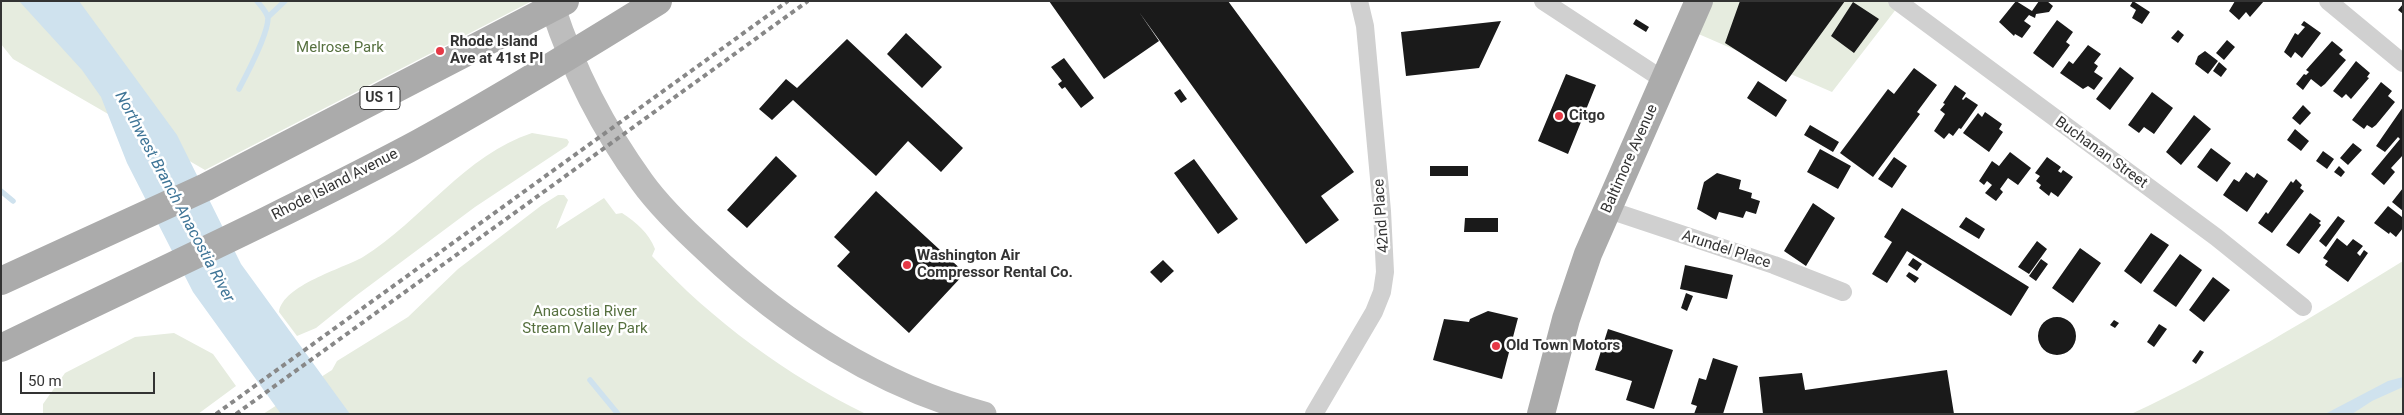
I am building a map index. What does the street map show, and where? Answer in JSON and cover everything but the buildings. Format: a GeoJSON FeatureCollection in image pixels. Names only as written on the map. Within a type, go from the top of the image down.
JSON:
{"type":"FeatureCollection","features":[{"type":"Feature","properties":{"kind":"main road","name":"Rhode Island Avenue"},"geometry":{"type":"LineString","coordinates":[[1,348],[408,149],[569,57],[658,1]]}},
{"type":"Feature","properties":{"kind":"main road","name":"Baltimore Avenue"},"geometry":{"type":"LineString","coordinates":[[1541,414],[1566,319],[1588,254],[1609,210],[1698,1]]}},
{"type":"Feature","properties":{"kind":"main road","name":"US 1"},"geometry":{"type":"LineString","coordinates":[[1,281],[206,186],[557,3]]}},
{"type":"Feature","properties":{"kind":"main road","name":"Baltimore Avenue"},"geometry":{"type":"LineString","coordinates":[[1521,414],[1536,375],[1566,319]]}},
{"type":"Feature","properties":{"kind":"street","name":"42nd Place"},"geometry":{"type":"LineString","coordinates":[[1314,414],[1374,312],[1382,292],[1385,272],[1383,220],[1365,26],[1358,1]]}},
{"type":"Feature","properties":{"kind":"street"},"geometry":{"type":"LineString","coordinates":[[1543,1],[1665,81]]}},
{"type":"Feature","properties":{"kind":"street","name":"Buchanan Street"},"geometry":{"type":"LineString","coordinates":[[1897,1],[2216,237],[2303,307]]}},
{"type":"Feature","properties":{"kind":"street"},"geometry":{"type":"LineString","coordinates":[[2328,1],[2403,63]]}},
{"type":"Feature","properties":{"kind":"street"},"geometry":{"type":"LineString","coordinates":[[557,3],[569,57],[610,135],[643,184],[686,232],[746,287],[813,337],[845,356],[928,395],[984,414]]}},
{"type":"Feature","properties":{"kind":"street","name":"Arundel Place"},"geometry":{"type":"LineString","coordinates":[[1609,210],[1774,265],[1843,292]]}},
{"type":"Feature","properties":{"kind":"green space","name":"Melrose Park"},"geometry":{"type":"Polygon","coordinates":[[[1,1],[532,1],[205,170],[13,59],[1,44],[1,1]]]}},
{"type":"Feature","properties":{"kind":"green space"},"geometry":{"type":"Polygon","coordinates":[[[1699,1],[1897,1],[1900,4],[1832,92],[1687,29],[1699,1]]]}},
{"type":"Feature","properties":{"kind":"green space"},"geometry":{"type":"Polygon","coordinates":[[[532,133],[567,139],[569,142],[567,146],[475,207],[316,328],[297,336],[279,312],[283,302],[291,294],[315,279],[363,257],[405,225],[444,189],[486,156],[508,143],[532,133]]]}},
{"type":"Feature","properties":{"kind":"green space","name":"Anacostia River Stream Valley Park"},"geometry":{"type":"Polygon","coordinates":[[[558,195],[564,195],[568,200],[556,229],[604,198],[616,214],[622,213],[642,228],[655,249],[652,256],[675,280],[725,324],[752,345],[807,382],[866,414],[263,414],[332,370],[337,361],[408,317],[458,269],[558,195]]]}},
{"type":"Feature","properties":{"kind":"green space"},"geometry":{"type":"Polygon","coordinates":[[[2403,261],[2403,414],[2131,414],[2235,361],[2403,261]]]}},
{"type":"Feature","properties":{"kind":"green space"},"geometry":{"type":"Polygon","coordinates":[[[174,333],[213,354],[236,386],[198,414],[43,414],[43,404],[65,373],[135,337],[174,333]]]}},
{"type":"Feature","properties":{"kind":"water","name":"Northwest Branch Anacostia River"},"geometry":{"type":"Polygon","coordinates":[[[19,1],[79,1],[177,135],[241,264],[350,414],[281,414],[193,292],[127,163],[101,97],[82,70],[19,1]]]}},
{"type":"Feature","properties":{"kind":"water"},"geometry":{"type":"Polygon","coordinates":[[[2403,377],[2403,387],[2372,401],[2352,414],[2325,414],[2388,381],[2403,377]]]}},
{"type":"Feature","properties":{"kind":"waterway"},"geometry":{"type":"LineString","coordinates":[[239,89],[265,34],[267,25],[268,18],[264,9],[257,1]]}},
{"type":"Feature","properties":{"kind":"waterway"},"geometry":{"type":"LineString","coordinates":[[268,17],[285,1]]}},
{"type":"Feature","properties":{"kind":"waterway"},"geometry":{"type":"LineString","coordinates":[[1,191],[13,201]]}},
{"type":"Feature","properties":{"kind":"waterway"},"geometry":{"type":"LineString","coordinates":[[590,380],[618,414]]}},
{"type":"Feature","properties":{"kind":"railway"},"geometry":{"type":"LineString","coordinates":[[216,414],[788,1]]}},
{"type":"Feature","properties":{"kind":"railway"},"geometry":{"type":"LineString","coordinates":[[236,414],[808,1]]}},
{"type":"Feature","properties":{"kind":"place","name":"Rhode Island Ave at 41st Pl"},"geometry":{"type":"Point","coordinates":[440,51]}},
{"type":"Feature","properties":{"kind":"place","name":"Citgo"},"geometry":{"type":"Point","coordinates":[1559,116]}},
{"type":"Feature","properties":{"kind":"place","name":"Washington Air Compressor Rental Co."},"geometry":{"type":"Point","coordinates":[907,265]}},
{"type":"Feature","properties":{"kind":"place","name":"Old Town Motors"},"geometry":{"type":"Point","coordinates":[1496,346]}}]}
